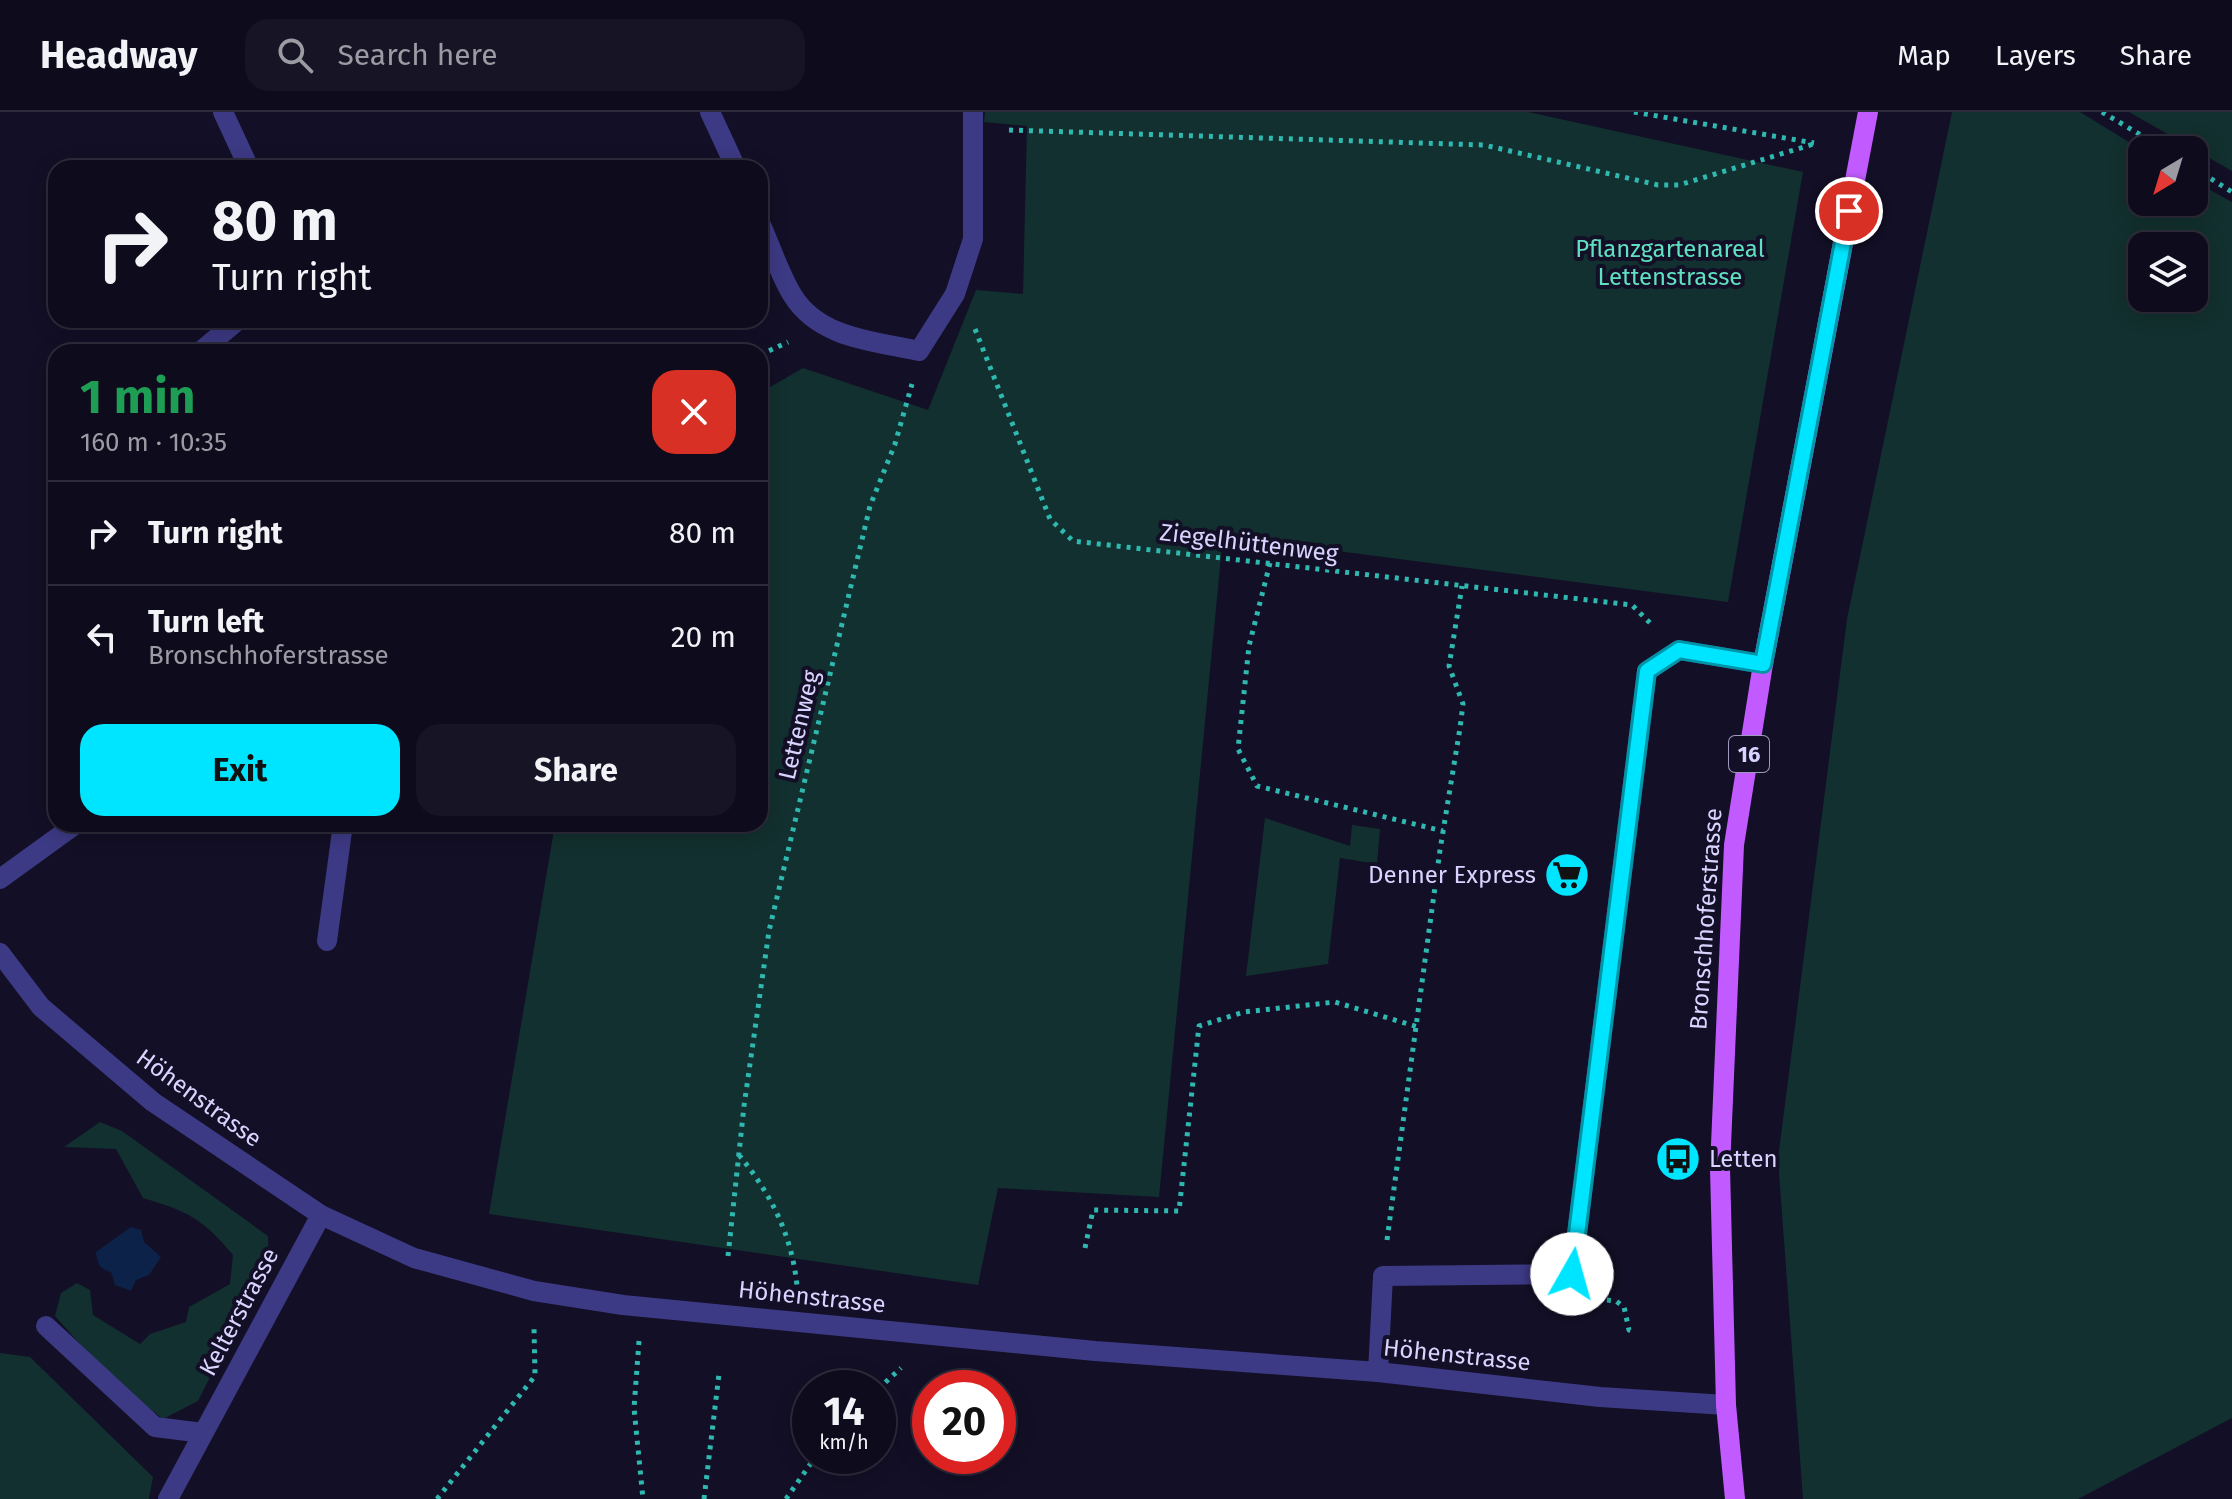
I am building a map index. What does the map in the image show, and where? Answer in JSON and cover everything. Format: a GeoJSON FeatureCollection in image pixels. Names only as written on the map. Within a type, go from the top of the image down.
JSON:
{"type":"FeatureCollection","features":[{"type":"Feature","properties":{"kind":"main road","name":"Bronschhoferstrasse"},"geometry":{"type":"LineString","coordinates":[[1726,1405],[1720,1168],[1722,1056],[1734,845],[1763,664],[1868,112]]}},
{"type":"Feature","properties":{"kind":"main road","name":"16"},"geometry":{"type":"LineString","coordinates":[[1726,1405],[1735,1499]]}},
{"type":"Feature","properties":{"kind":"street"},"geometry":{"type":"LineString","coordinates":[[223,112],[245,160]]}},
{"type":"Feature","properties":{"kind":"street"},"geometry":{"type":"LineString","coordinates":[[710,112],[732,160]]}},
{"type":"Feature","properties":{"kind":"street"},"geometry":{"type":"LineString","coordinates":[[768,241],[793,296],[819,323],[876,344],[919,351],[955,294],[973,239],[973,120]]}},
{"type":"Feature","properties":{"kind":"street"},"geometry":{"type":"LineString","coordinates":[[210,344],[228,328]]}},
{"type":"Feature","properties":{"kind":"street"},"geometry":{"type":"LineString","coordinates":[[1378,1372],[1383,1276],[1572,1274],[1647,671],[1679,650],[1763,664]]}},
{"type":"Feature","properties":{"kind":"street"},"geometry":{"type":"LineString","coordinates":[[0,879],[65,832]]}},
{"type":"Feature","properties":{"kind":"street"},"geometry":{"type":"LineString","coordinates":[[327,941],[342,832]]}},
{"type":"Feature","properties":{"kind":"street","name":"Höhenstrasse"},"geometry":{"type":"LineString","coordinates":[[0,953],[41,1007],[153,1102],[321,1215],[414,1258],[534,1291],[641,1306],[1095,1351],[1378,1372],[1600,1397],[1726,1405]]}},
{"type":"Feature","properties":{"kind":"street","name":"Kelterstrasse"},"geometry":{"type":"LineString","coordinates":[[168,1499],[321,1215]]}},
{"type":"Feature","properties":{"kind":"street"},"geometry":{"type":"LineString","coordinates":[[46,1326],[155,1427],[203,1433]]}},
{"type":"Feature","properties":{"kind":"path"},"geometry":{"type":"LineString","coordinates":[[973,120],[1484,145],[1658,185],[1679,185],[1817,143],[1634,112]]}},
{"type":"Feature","properties":{"kind":"path"},"geometry":{"type":"LineString","coordinates":[[2102,112],[2142,136]]}},
{"type":"Feature","properties":{"kind":"path"},"geometry":{"type":"LineString","coordinates":[[2208,177],[2232,192]]}},
{"type":"Feature","properties":{"kind":"path","name":"Ziegelhüttenweg"},"geometry":{"type":"LineString","coordinates":[[955,294],[967,310],[1050,519],[1064,535],[1085,542],[1632,605],[1679,650]]}},
{"type":"Feature","properties":{"kind":"path"},"geometry":{"type":"LineString","coordinates":[[768,351],[783,344]]}},
{"type":"Feature","properties":{"kind":"path","name":"Lettenweg"},"geometry":{"type":"LineString","coordinates":[[728,1256],[769,931],[870,506],[899,429],[919,351]]}},
{"type":"Feature","properties":{"kind":"path"},"geometry":{"type":"LineString","coordinates":[[1270,563],[1249,646],[1238,749],[1257,786],[1443,831]]}},
{"type":"Feature","properties":{"kind":"path"},"geometry":{"type":"LineString","coordinates":[[1383,1276],[1463,704],[1449,666],[1462,586]]}},
{"type":"Feature","properties":{"kind":"path"},"geometry":{"type":"LineString","coordinates":[[1085,1248],[1093,1210],[1179,1211],[1199,1026],[1244,1012],[1335,1002],[1418,1027]]}},
{"type":"Feature","properties":{"kind":"path"},"geometry":{"type":"LineString","coordinates":[[739,1154],[767,1189],[789,1240],[797,1283],[796,1321]]}},
{"type":"Feature","properties":{"kind":"path"},"geometry":{"type":"LineString","coordinates":[[1572,1274],[1584,1297],[1616,1301],[1624,1307],[1629,1330],[1635,1331]]}},
{"type":"Feature","properties":{"kind":"path"},"geometry":{"type":"LineString","coordinates":[[641,1306],[634,1408],[643,1499]]}},
{"type":"Feature","properties":{"kind":"path"},"geometry":{"type":"LineString","coordinates":[[437,1499],[535,1376],[534,1315]]}},
{"type":"Feature","properties":{"kind":"path"},"geometry":{"type":"LineString","coordinates":[[704,1499],[719,1374]]}},
{"type":"Feature","properties":{"kind":"path"},"geometry":{"type":"LineString","coordinates":[[786,1499],[803,1474]]}},
{"type":"Feature","properties":{"kind":"green space","name":"Pflanzgartenareal Lettenstrasse"},"geometry":{"type":"Polygon","coordinates":[[[985,112],[1528,112],[1803,172],[1728,602],[1223,536],[1159,1197],[998,1188],[978,1285],[489,1214],[554,832],[768,832],[768,388],[803,368],[928,410],[976,290],[1023,294],[1027,126],[984,122],[985,112]]]}},
{"type":"Feature","properties":{"kind":"green space"},"geometry":{"type":"Polygon","coordinates":[[[1952,112],[2080,112],[2128,141],[2128,216],[2208,216],[2208,189],[2232,202],[2232,1418],[2078,1499],[1803,1499],[1778,1159],[1847,619],[1952,112]]]}},
{"type":"Feature","properties":{"kind":"green space"},"geometry":{"type":"Polygon","coordinates":[[[2129,112],[2232,112],[2232,171],[2208,157],[2208,136],[2171,136],[2129,112]]]}},
{"type":"Feature","properties":{"kind":"green space"},"geometry":{"type":"Polygon","coordinates":[[[1265,818],[1350,846],[1352,825],[1380,829],[1377,864],[1340,858],[1328,964],[1246,976],[1265,818]]]}},
{"type":"Feature","properties":{"kind":"green space"},"geometry":{"type":"Polygon","coordinates":[[[100,1122],[122,1131],[268,1236],[269,1261],[198,1401],[163,1419],[112,1380],[55,1316],[61,1293],[77,1283],[90,1290],[93,1315],[140,1344],[150,1334],[186,1322],[189,1307],[230,1284],[233,1255],[194,1218],[143,1198],[116,1149],[64,1147],[100,1122]]]}},
{"type":"Feature","properties":{"kind":"green space"},"geometry":{"type":"Polygon","coordinates":[[[0,1353],[30,1357],[153,1477],[149,1499],[0,1499],[0,1353]]]}},
{"type":"Feature","properties":{"kind":"water"},"geometry":{"type":"Polygon","coordinates":[[[131,1227],[141,1230],[144,1242],[161,1257],[149,1275],[136,1280],[131,1291],[115,1285],[111,1272],[100,1265],[96,1252],[131,1227]]]}},
{"type":"Feature","properties":{"kind":"place","name":"Denner Express"},"geometry":{"type":"Point","coordinates":[1567,875]}},
{"type":"Feature","properties":{"kind":"place","name":"Letten"},"geometry":{"type":"Point","coordinates":[1678,1159]}},
{"type":"Feature","properties":{"kind":"route"},"geometry":{"type":"LineString","coordinates":[[1572,1274],[1647,671],[1679,650],[1763,664],[1849,211]]}}]}
